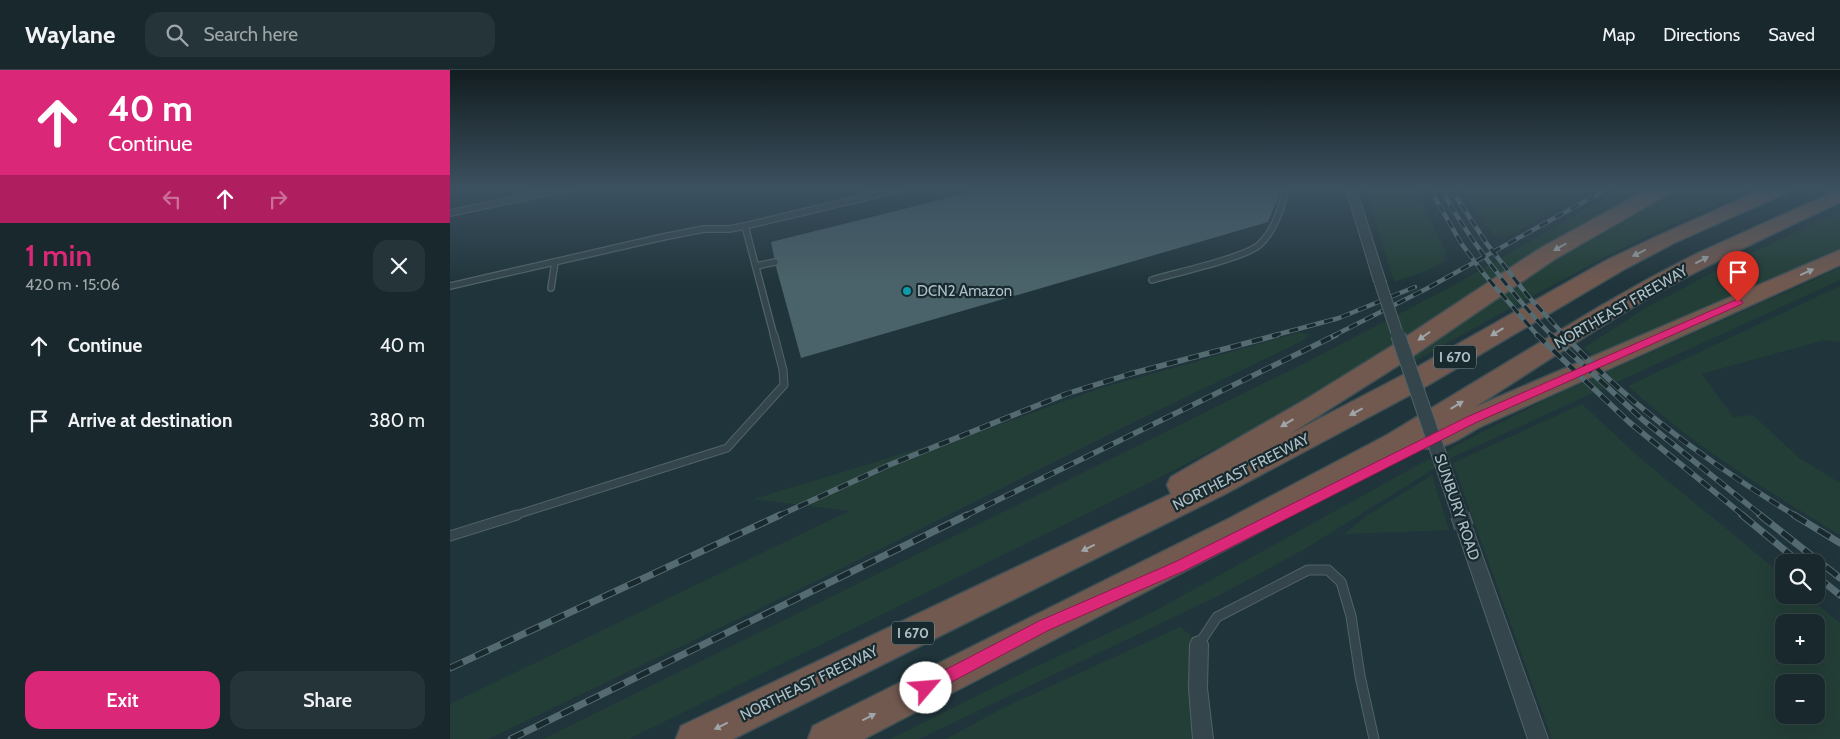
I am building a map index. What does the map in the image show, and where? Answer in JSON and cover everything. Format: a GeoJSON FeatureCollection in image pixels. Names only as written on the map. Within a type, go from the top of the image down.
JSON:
{"type":"FeatureCollection","features":[{"type":"Feature","properties":{"kind":"highway"},"geometry":{"type":"LineString","coordinates":[[1132,527],[1156,500],[1317,405],[1404,350],[1547,254],[1608,220]]}},
{"type":"Feature","properties":{"kind":"highway","name":"NORTHEAST FREEWAY"},"geometry":{"type":"LineString","coordinates":[[694,739],[1132,527],[1353,414],[1615,265],[1709,220]]}},
{"type":"Feature","properties":{"kind":"highway","name":"NORTHEAST FREEWAY"},"geometry":{"type":"LineString","coordinates":[[826,739],[1241,526],[1397,442],[1607,312],[1713,254],[1786,220]]}},
{"type":"Feature","properties":{"kind":"highway"},"geometry":{"type":"LineString","coordinates":[[1044,626],[1188,562],[1471,420],[1840,257]]}},
{"type":"Feature","properties":{"kind":"street","name":"SUNBURY ROAD"},"geometry":{"type":"LineString","coordinates":[[1361,220],[1380,282],[1538,739]]}},
{"type":"Feature","properties":{"kind":"street"},"geometry":{"type":"LineString","coordinates":[[1199,644],[1198,688],[1204,739]]}},
{"type":"Feature","properties":{"kind":"lane"},"geometry":{"type":"LineString","coordinates":[[450,286],[663,237],[704,230],[729,229],[769,220]]}},
{"type":"Feature","properties":{"kind":"lane"},"geometry":{"type":"LineString","coordinates":[[1152,280],[1258,246],[1274,220]]}},
{"type":"Feature","properties":{"kind":"lane"},"geometry":{"type":"LineString","coordinates":[[450,536],[727,448],[746,430],[784,385],[783,370],[745,226]]}},
{"type":"Feature","properties":{"kind":"lane"},"geometry":{"type":"LineString","coordinates":[[551,288],[555,262]]}},
{"type":"Feature","properties":{"kind":"lane"},"geometry":{"type":"LineString","coordinates":[[756,266],[775,262]]}},
{"type":"Feature","properties":{"kind":"lane"},"geometry":{"type":"LineString","coordinates":[[1199,644],[1217,617],[1308,570],[1328,570],[1341,582],[1351,616],[1360,676],[1374,739]]}},
{"type":"Feature","properties":{"kind":"green space"},"geometry":{"type":"Polygon","coordinates":[[[1375,220],[1431,220],[1446,250],[1445,261],[1428,270],[1394,282],[1375,220]]]}},
{"type":"Feature","properties":{"kind":"green space"},"geometry":{"type":"Polygon","coordinates":[[[1483,220],[1537,220],[1507,237],[1493,235],[1483,220]]]}},
{"type":"Feature","properties":{"kind":"green space"},"geometry":{"type":"Polygon","coordinates":[[[1567,220],[1594,220],[1535,254],[1409,337],[1250,431],[1151,482],[629,739],[543,739],[1299,366],[1449,288],[1567,220]]]}},
{"type":"Feature","properties":{"kind":"green space"},"geometry":{"type":"Polygon","coordinates":[[[1620,220],[1680,220],[1621,249],[1411,363],[1405,358],[1585,239],[1620,220]]]}},
{"type":"Feature","properties":{"kind":"green space"},"geometry":{"type":"Polygon","coordinates":[[[1820,220],[1840,220],[1840,251],[1597,359],[1584,348],[1644,309],[1732,262],[1820,220]]]}},
{"type":"Feature","properties":{"kind":"green space"},"geometry":{"type":"Polygon","coordinates":[[[1840,268],[1840,280],[1453,457],[1303,550],[1218,596],[919,739],[890,739],[1027,671],[1151,613],[1416,466],[1553,396],[1840,268]]]}},
{"type":"Feature","properties":{"kind":"green space"},"geometry":{"type":"Polygon","coordinates":[[[1840,286],[1840,342],[1824,340],[1702,374],[1733,417],[1753,415],[1799,458],[1840,483],[1840,535],[1703,447],[1628,386],[1840,286]]]}},
{"type":"Feature","properties":{"kind":"green space"},"geometry":{"type":"Polygon","coordinates":[[[1299,333],[1309,334],[1302,341],[1128,425],[796,591],[488,739],[450,739],[450,704],[849,511],[754,499],[1007,422],[1098,389],[1299,333]]]}},
{"type":"Feature","properties":{"kind":"green space"},"geometry":{"type":"Polygon","coordinates":[[[1582,404],[1641,459],[1775,569],[1775,604],[1817,604],[1840,623],[1840,739],[1552,739],[1453,463],[1582,404]]]}},
{"type":"Feature","properties":{"kind":"green space"},"geometry":{"type":"Polygon","coordinates":[[[1432,475],[1449,530],[1344,534],[1368,515],[1432,475]]]}},
{"type":"Feature","properties":{"kind":"green space"},"geometry":{"type":"Polygon","coordinates":[[[1180,627],[1195,639],[1202,739],[946,739],[1003,708],[1180,627]]]}},
{"type":"Feature","properties":{"kind":"building","name":"DCN2 Amazon"},"geometry":{"type":"Polygon","coordinates":[[[859,220],[1269,220],[1268,222],[801,358],[776,267],[779,261],[774,257],[771,242],[859,220]]]}},
{"type":"Feature","properties":{"kind":"railway"},"geometry":{"type":"LineString","coordinates":[[1448,220],[1475,262]]}},
{"type":"Feature","properties":{"kind":"railway"},"geometry":{"type":"LineString","coordinates":[[1460,220],[1485,256]]}},
{"type":"Feature","properties":{"kind":"railway"},"geometry":{"type":"LineString","coordinates":[[1471,220],[1493,252]]}},
{"type":"Feature","properties":{"kind":"railway"},"geometry":{"type":"LineString","coordinates":[[1493,252],[1550,220]]}},
{"type":"Feature","properties":{"kind":"railway"},"geometry":{"type":"LineString","coordinates":[[1485,256],[1493,252]]}},
{"type":"Feature","properties":{"kind":"railway"},"geometry":{"type":"LineString","coordinates":[[1493,252],[1528,296],[1565,336]]}},
{"type":"Feature","properties":{"kind":"railway"},"geometry":{"type":"LineString","coordinates":[[1475,262],[1485,256]]}},
{"type":"Feature","properties":{"kind":"railway"},"geometry":{"type":"LineString","coordinates":[[1485,256],[1521,302],[1552,336]]}},
{"type":"Feature","properties":{"kind":"railway"},"geometry":{"type":"LineString","coordinates":[[1333,336],[1475,262]]}},
{"type":"Feature","properties":{"kind":"railway"},"geometry":{"type":"LineString","coordinates":[[1475,262],[1538,336]]}},
{"type":"Feature","properties":{"kind":"railway"},"geometry":{"type":"LineString","coordinates":[[1272,336],[1339,318],[1415,287]]}},
{"type":"Feature","properties":{"kind":"railway"},"geometry":{"type":"LineString","coordinates":[[778,516],[889,465],[1066,394],[1130,374],[1277,335]]}},
{"type":"Feature","properties":{"kind":"railway"},"geometry":{"type":"LineString","coordinates":[[965,516],[1336,335]]}},
{"type":"Feature","properties":{"kind":"railway"},"geometry":{"type":"LineString","coordinates":[[1538,336],[1629,422],[1744,516]]}},
{"type":"Feature","properties":{"kind":"railway"},"geometry":{"type":"LineString","coordinates":[[1552,336],[1643,420],[1762,516]]}},
{"type":"Feature","properties":{"kind":"railway"},"geometry":{"type":"LineString","coordinates":[[1565,336],[1616,386],[1674,433],[1734,477],[1796,516]]}},
{"type":"Feature","properties":{"kind":"railway"},"geometry":{"type":"LineString","coordinates":[[450,668],[780,515]]}},
{"type":"Feature","properties":{"kind":"railway"},"geometry":{"type":"LineString","coordinates":[[511,739],[967,515]]}},
{"type":"Feature","properties":{"kind":"railway"},"geometry":{"type":"LineString","coordinates":[[1742,515],[1789,554]]}},
{"type":"Feature","properties":{"kind":"railway"},"geometry":{"type":"LineString","coordinates":[[1760,515],[1840,578]]}},
{"type":"Feature","properties":{"kind":"railway"},"geometry":{"type":"LineString","coordinates":[[1794,515],[1840,543]]}},
{"type":"Feature","properties":{"kind":"railway"},"geometry":{"type":"LineString","coordinates":[[1825,583],[1840,595]]}},
{"type":"Feature","properties":{"kind":"place","name":"DCN2 Amazon"},"geometry":{"type":"Point","coordinates":[907,291]}},
{"type":"Feature","properties":{"kind":"route"},"geometry":{"type":"LineString","coordinates":[[926,688],[1044,626],[1179,566],[1471,420],[1738,302]]}}]}
